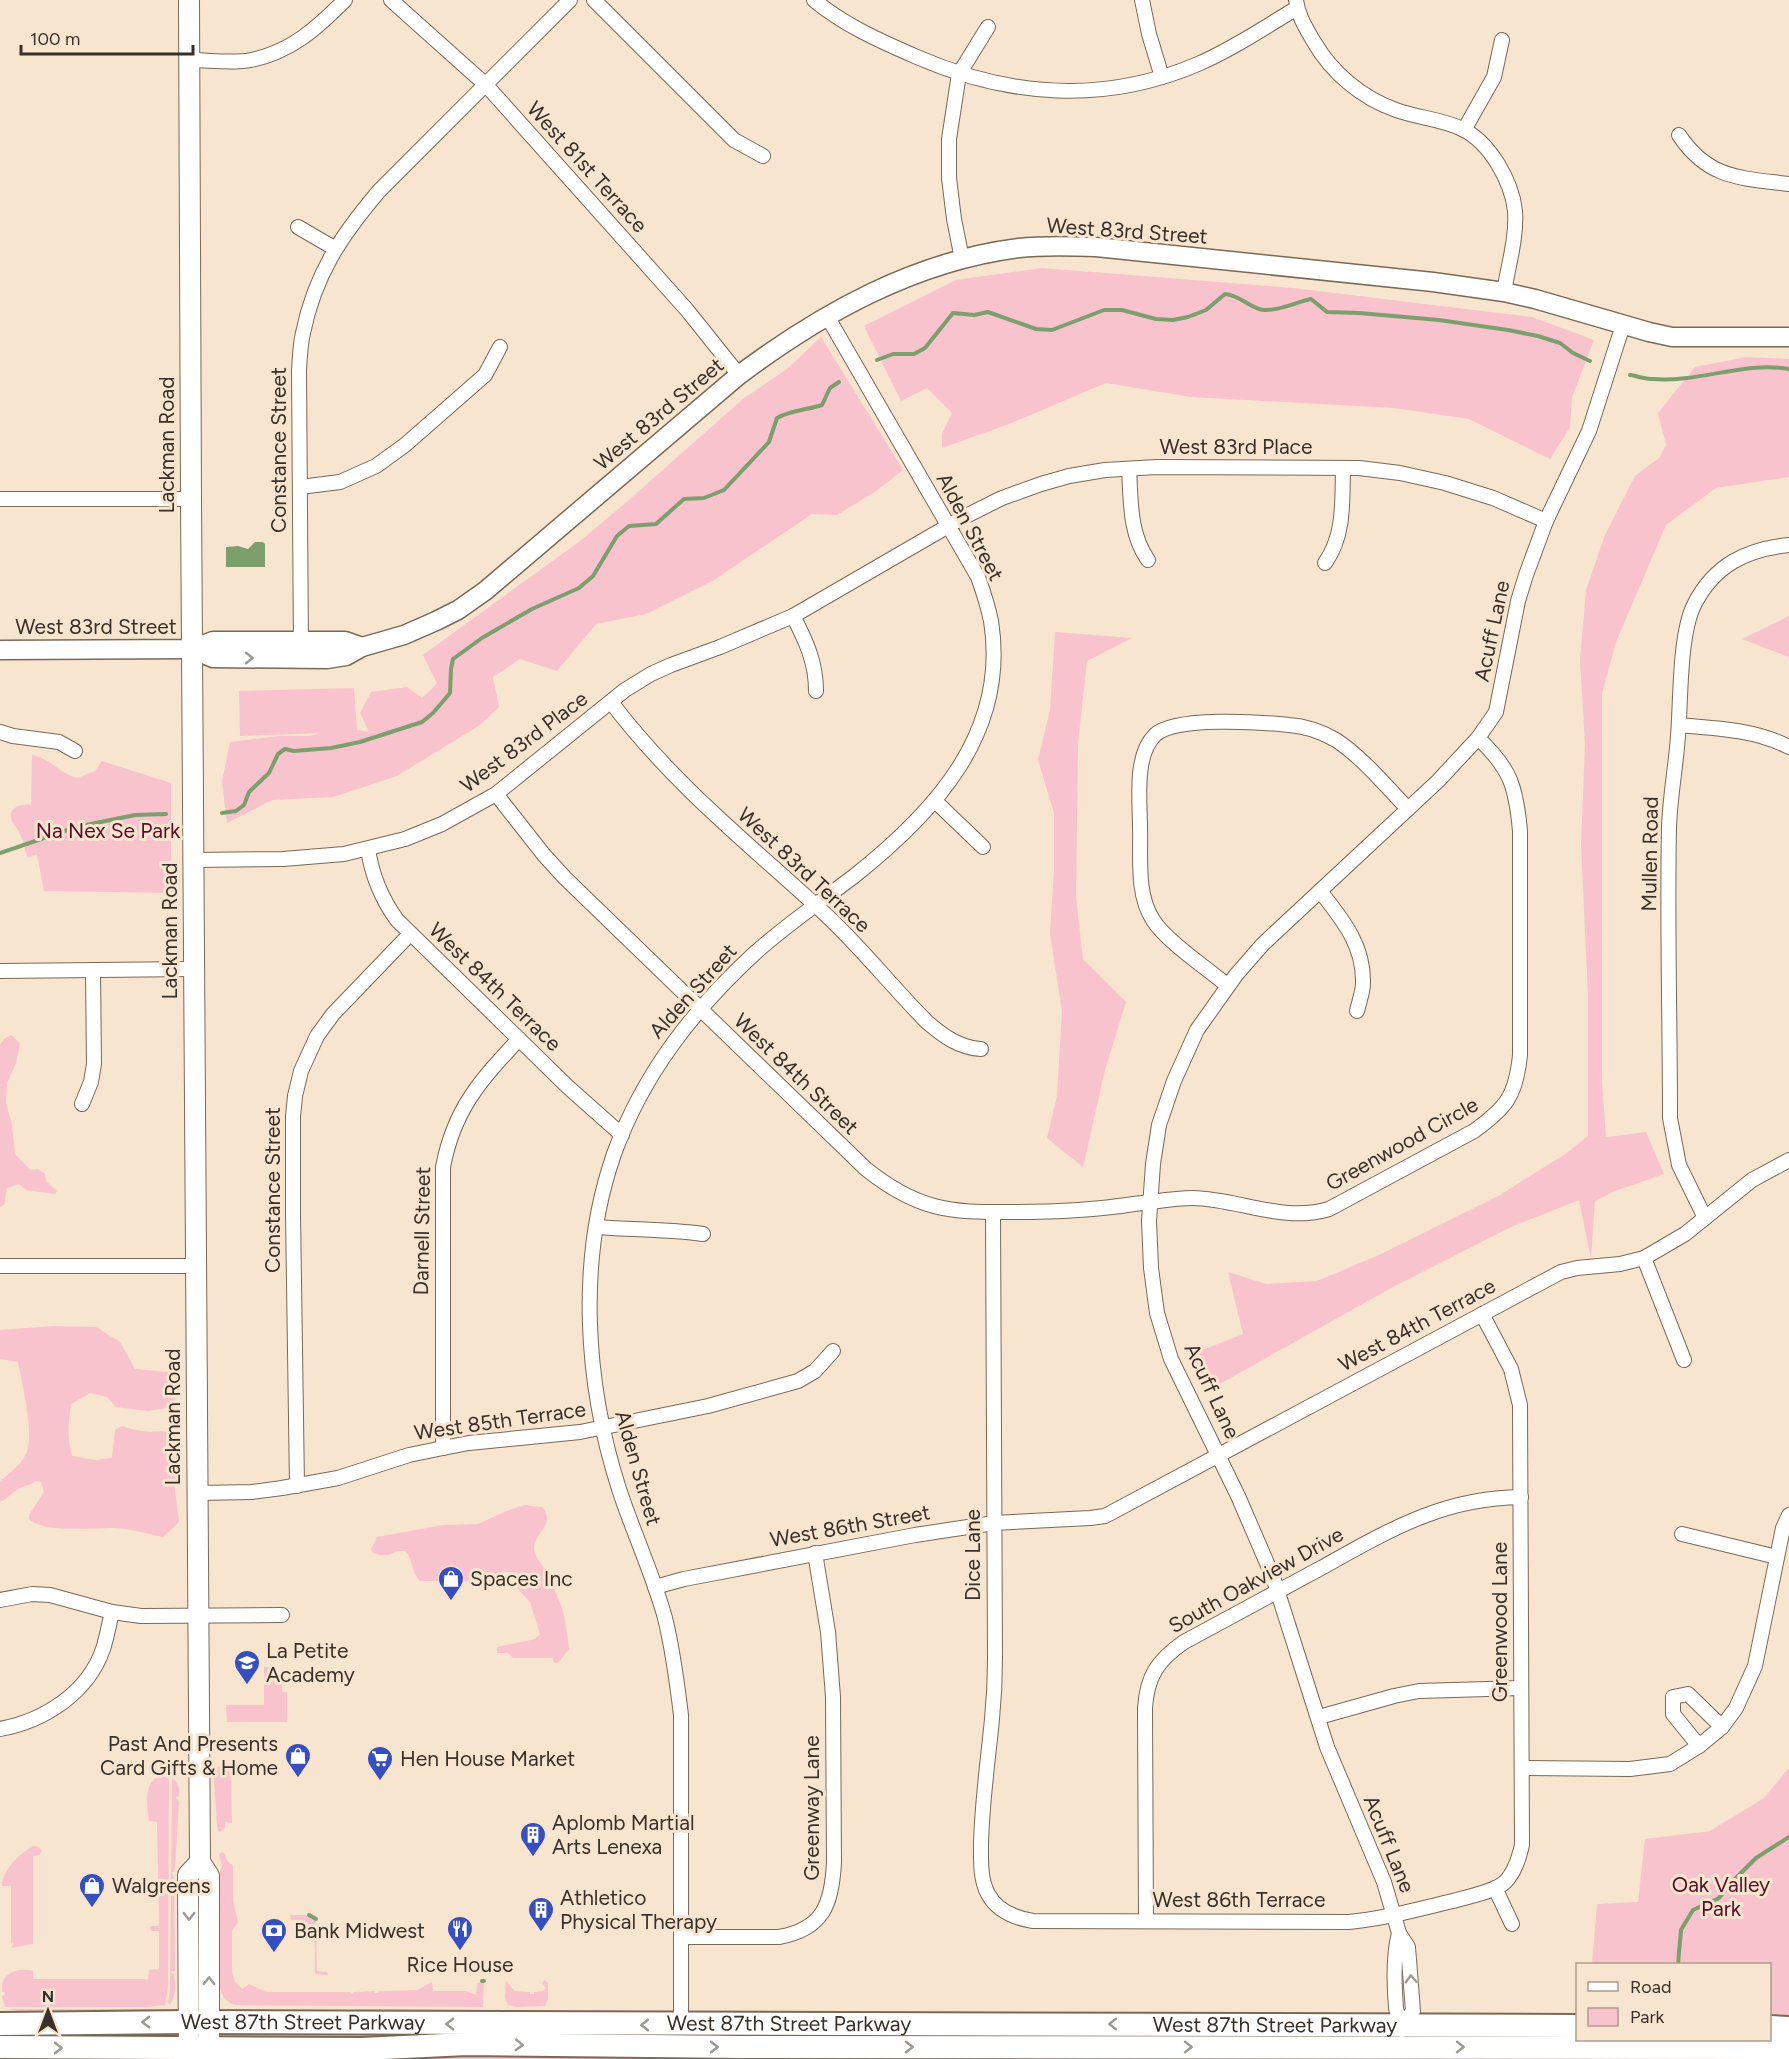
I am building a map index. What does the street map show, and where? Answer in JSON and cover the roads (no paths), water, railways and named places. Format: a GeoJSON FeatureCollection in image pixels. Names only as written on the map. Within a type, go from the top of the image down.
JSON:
{"type":"FeatureCollection","features":[{"type":"Feature","properties":{"kind":"main road","name":"Lackman Road"},"geometry":{"type":"LineString","coordinates":[[189,0],[200,1862],[209,1876],[199,2054]]}},
{"type":"Feature","properties":{"kind":"main road","name":"West 87th Street Parkway"},"geometry":{"type":"LineString","coordinates":[[0,2024],[199,2022],[1576,2026]]}},
{"type":"Feature","properties":{"kind":"main road"},"geometry":{"type":"LineString","coordinates":[[1771,2027],[1789,2028]]}},
{"type":"Feature","properties":{"kind":"main road","name":"West 87th Street Parkway"},"geometry":{"type":"LineString","coordinates":[[0,2047],[199,2054],[467,2044],[718,2047],[1789,2048]]}},
{"type":"Feature","properties":{"kind":"street"},"geometry":{"type":"LineString","coordinates":[[190,60],[250,60],[282,52],[304,37],[345,0]]}},
{"type":"Feature","properties":{"kind":"street","name":"West 81st Terrace"},"geometry":{"type":"LineString","coordinates":[[391,0],[486,85],[687,310],[739,375]]}},
{"type":"Feature","properties":{"kind":"street","name":"Constance Street"},"geometry":{"type":"LineString","coordinates":[[301,650],[300,370],[302,334],[315,289],[334,248],[379,191],[570,0]]}},
{"type":"Feature","properties":{"kind":"street"},"geometry":{"type":"LineString","coordinates":[[594,0],[734,140],[763,156]]}},
{"type":"Feature","properties":{"kind":"street"},"geometry":{"type":"LineString","coordinates":[[814,0],[836,17],[885,44],[959,74],[1020,88],[1055,91],[1091,91],[1126,86],[1162,77],[1225,51],[1296,4],[1301,19],[1319,51],[1335,71],[1350,84],[1372,99],[1396,110],[1464,130],[1496,162],[1507,181],[1513,199],[1515,224],[1504,292]]}},
{"type":"Feature","properties":{"kind":"street"},"geometry":{"type":"LineString","coordinates":[[1142,0],[1162,77]]}},
{"type":"Feature","properties":{"kind":"street"},"geometry":{"type":"LineString","coordinates":[[962,259],[949,178],[949,139],[959,74],[988,27]]}},
{"type":"Feature","properties":{"kind":"street"},"geometry":{"type":"LineString","coordinates":[[1464,130],[1494,77],[1502,40]]}},
{"type":"Feature","properties":{"kind":"street"},"geometry":{"type":"LineString","coordinates":[[1678,135],[1700,161],[1718,172],[1732,177],[1789,184]]}},
{"type":"Feature","properties":{"kind":"street"},"geometry":{"type":"LineString","coordinates":[[298,227],[334,248]]}},
{"type":"Feature","properties":{"kind":"street","name":"West 83rd Street"},"geometry":{"type":"LineString","coordinates":[[0,650],[192,649],[213,658],[301,650],[346,657],[362,647],[404,635],[458,610],[485,591],[739,375],[777,346],[872,292],[905,278],[962,259],[1021,248],[1096,247],[1433,282],[1504,292],[1535,299],[1672,337],[1789,338]]}},
{"type":"Feature","properties":{"kind":"street","name":"Alden Street"},"geometry":{"type":"LineString","coordinates":[[681,2025],[681,1715],[670,1643],[655,1587],[619,1489],[603,1427],[592,1360],[591,1267],[604,1188],[622,1135],[640,1094],[661,1059],[699,1010],[758,951],[856,874],[935,801],[959,770],[974,741],[985,712],[992,681],[994,650],[991,620],[978,577],[827,316]]}},
{"type":"Feature","properties":{"kind":"street","name":"Acuff Lane"},"geometry":{"type":"LineString","coordinates":[[1402,2047],[1403,2024],[1396,2011],[1395,1949],[1399,1932],[1395,1915],[1372,1850],[1343,1788],[1277,1591],[1219,1455],[1171,1359],[1157,1313],[1151,1268],[1150,1201],[1153,1164],[1159,1125],[1174,1081],[1197,1030],[1228,986],[1263,944],[1438,781],[1478,738],[1496,712],[1518,601],[1546,521],[1589,431],[1623,325]]}},
{"type":"Feature","properties":{"kind":"street"},"geometry":{"type":"LineString","coordinates":[[300,487],[340,482],[376,466],[485,375],[500,347]]}},
{"type":"Feature","properties":{"kind":"street","name":"West 83rd Place"},"geometry":{"type":"LineString","coordinates":[[194,860],[318,858],[368,849],[405,839],[442,824],[496,794],[611,702],[651,674],[793,616],[948,526],[1002,498],[1041,484],[1105,470],[1157,467],[1343,468],[1401,473],[1445,483],[1493,498],[1546,521]]}},
{"type":"Feature","properties":{"kind":"street"},"geometry":{"type":"LineString","coordinates":[[1325,563],[1334,551],[1342,518],[1343,468]]}},
{"type":"Feature","properties":{"kind":"street"},"geometry":{"type":"LineString","coordinates":[[1129,469],[1134,527],[1141,549],[1148,560]]}},
{"type":"Feature","properties":{"kind":"street"},"geometry":{"type":"LineString","coordinates":[[0,500],[191,499]]}},
{"type":"Feature","properties":{"kind":"street","name":"Mullen Road"},"geometry":{"type":"LineString","coordinates":[[1705,1218],[1679,1165],[1670,1119],[1669,825],[1687,626],[1693,606],[1704,588],[1718,572],[1736,559],[1756,550],[1789,544]]}},
{"type":"Feature","properties":{"kind":"street"},"geometry":{"type":"LineString","coordinates":[[793,616],[812,658],[816,676],[816,691]]}},
{"type":"Feature","properties":{"kind":"street","name":"West 83rd Terrace"},"geometry":{"type":"LineString","coordinates":[[611,702],[663,766],[688,792],[815,905],[902,997],[941,1034],[969,1048],[981,1049]]}},
{"type":"Feature","properties":{"kind":"street"},"geometry":{"type":"LineString","coordinates":[[1228,986],[1167,936],[1154,921],[1145,904],[1141,876],[1139,779],[1151,731],[1205,722],[1289,725],[1312,729],[1335,739],[1356,755],[1408,808]]}},
{"type":"Feature","properties":{"kind":"street"},"geometry":{"type":"LineString","coordinates":[[1679,725],[1751,734],[1774,739],[1789,747]]}},
{"type":"Feature","properties":{"kind":"street"},"geometry":{"type":"LineString","coordinates":[[0,732],[59,742],[75,751]]}},
{"type":"Feature","properties":{"kind":"street","name":"Greenwood Circle"},"geometry":{"type":"LineString","coordinates":[[1150,1201],[1193,1198],[1226,1201],[1272,1211],[1305,1214],[1321,1211],[1473,1131],[1496,1115],[1509,1099],[1518,1074],[1520,1055],[1519,820],[1517,799],[1510,778],[1499,760],[1478,738]]}},
{"type":"Feature","properties":{"kind":"street","name":"West 84th Street"},"geometry":{"type":"LineString","coordinates":[[496,794],[565,878],[699,1010],[866,1169],[885,1184],[907,1196],[934,1206],[962,1211],[1068,1211],[1150,1201]]}},
{"type":"Feature","properties":{"kind":"street"},"geometry":{"type":"LineString","coordinates":[[935,801],[983,847]]}},
{"type":"Feature","properties":{"kind":"street","name":"West 84th Terrace"},"geometry":{"type":"LineString","coordinates":[[368,849],[371,871],[380,893],[390,911],[410,934],[519,1040],[622,1135]]}},
{"type":"Feature","properties":{"kind":"street"},"geometry":{"type":"LineString","coordinates":[[1320,891],[1348,926],[1360,955],[1363,984],[1357,1011]]}},
{"type":"Feature","properties":{"kind":"street","name":"Constance Street"},"geometry":{"type":"LineString","coordinates":[[297,1486],[293,1192],[295,1096],[301,1071],[317,1036],[333,1014],[410,934]]}},
{"type":"Feature","properties":{"kind":"street"},"geometry":{"type":"LineString","coordinates":[[0,971],[194,969]]}},
{"type":"Feature","properties":{"kind":"street"},"geometry":{"type":"LineString","coordinates":[[82,1104],[91,1082],[94,1064],[93,970]]}},
{"type":"Feature","properties":{"kind":"street","name":"Darnell Street"},"geometry":{"type":"LineString","coordinates":[[443,1448],[443,1167],[456,1120],[472,1092],[519,1040]]}},
{"type":"Feature","properties":{"kind":"street","name":"West 84th Terrace"},"geometry":{"type":"LineString","coordinates":[[1219,1455],[1561,1272],[1644,1258],[1684,1234],[1752,1180],[1789,1160]]}},
{"type":"Feature","properties":{"kind":"street","name":"Dice Lane"},"geometry":{"type":"LineString","coordinates":[[988,1895],[981,1861],[982,1805],[994,1681],[993,1212]]}},
{"type":"Feature","properties":{"kind":"street"},"geometry":{"type":"LineString","coordinates":[[597,1227],[703,1234]]}},
{"type":"Feature","properties":{"kind":"street"},"geometry":{"type":"LineString","coordinates":[[1644,1258],[1684,1360]]}},
{"type":"Feature","properties":{"kind":"street"},"geometry":{"type":"LineString","coordinates":[[0,1266],[196,1266]]}},
{"type":"Feature","properties":{"kind":"street","name":"Greenwood Lane"},"geometry":{"type":"LineString","coordinates":[[1482,1314],[1511,1369],[1519,1394],[1522,1845],[1514,1870],[1504,1884],[1495,1888]]}},
{"type":"Feature","properties":{"kind":"street","name":"West 85th Terrace"},"geometry":{"type":"LineString","coordinates":[[198,1493],[252,1492],[297,1486],[338,1478],[409,1455],[468,1443],[571,1434],[708,1406],[798,1381],[814,1371],[833,1351]]}},
{"type":"Feature","properties":{"kind":"street","name":"West 86th Street"},"geometry":{"type":"LineString","coordinates":[[655,1587],[815,1553],[994,1523],[1105,1516],[1219,1455]]}},
{"type":"Feature","properties":{"kind":"street","name":"South Oakview Drive"},"geometry":{"type":"LineString","coordinates":[[1146,1921],[1145,1708],[1151,1678],[1168,1653],[1277,1591],[1418,1517],[1466,1502],[1521,1497]]}},
{"type":"Feature","properties":{"kind":"street"},"geometry":{"type":"LineString","coordinates":[[1523,1768],[1630,1769],[1670,1764],[1699,1746],[1722,1727],[1737,1708],[1755,1666],[1776,1557],[1783,1528],[1789,1515]]}},
{"type":"Feature","properties":{"kind":"street"},"geometry":{"type":"LineString","coordinates":[[1682,1534],[1776,1557]]}},
{"type":"Feature","properties":{"kind":"street","name":"Greenway Lane"},"geometry":{"type":"LineString","coordinates":[[681,1937],[792,1935],[807,1928],[828,1904],[833,1888],[834,1862],[833,1697],[828,1632],[815,1553]]}},
{"type":"Feature","properties":{"kind":"street"},"geometry":{"type":"LineString","coordinates":[[0,1600],[32,1594],[50,1595],[112,1612],[141,1616],[282,1615]]}},
{"type":"Feature","properties":{"kind":"street"},"geometry":{"type":"LineString","coordinates":[[0,1729],[38,1718],[57,1707],[74,1692],[90,1672],[103,1649],[112,1612]]}},
{"type":"Feature","properties":{"kind":"street"},"geometry":{"type":"LineString","coordinates":[[1319,1717],[1419,1691],[1521,1688]]}},
{"type":"Feature","properties":{"kind":"street"},"geometry":{"type":"LineString","coordinates":[[1699,1746],[1673,1714],[1673,1697],[1688,1694],[1722,1727]]}},
{"type":"Feature","properties":{"kind":"street"},"geometry":{"type":"LineString","coordinates":[[1495,1888],[1512,1924]]}},
{"type":"Feature","properties":{"kind":"street","name":"West 86th Terrace"},"geometry":{"type":"LineString","coordinates":[[988,1895],[1004,1912],[1018,1919],[1034,1921],[1348,1922],[1395,1915],[1473,1896],[1495,1888]]}},
{"type":"Feature","properties":{"kind":"waterway"},"geometry":{"type":"LineString","coordinates":[[877,360],[893,354],[914,354],[925,348],[953,313],[974,315],[988,312],[1036,329],[1052,330],[1104,310],[1122,310],[1156,319],[1173,320],[1188,317],[1206,310],[1225,294],[1264,310],[1282,308],[1311,299],[1327,312],[1439,320],[1508,330],[1560,343],[1573,353],[1590,361]]}},
{"type":"Feature","properties":{"kind":"waterway"},"geometry":{"type":"LineString","coordinates":[[1630,375],[1650,379],[1670,379],[1755,368],[1789,369]]}},
{"type":"Feature","properties":{"kind":"waterway"},"geometry":{"type":"LineString","coordinates":[[222,813],[236,811],[244,805],[249,792],[269,773],[278,754],[285,749],[294,751],[331,748],[360,742],[422,722],[450,693],[453,659],[482,638],[532,609],[579,588],[593,576],[617,536],[629,526],[656,524],[684,499],[704,498],[724,490],[769,442],[777,418],[822,405],[830,388],[839,382]]}},
{"type":"Feature","properties":{"kind":"waterway"},"geometry":{"type":"LineString","coordinates":[[0,853],[76,827],[135,815],[166,814]]}},
{"type":"Feature","properties":{"kind":"waterway"},"geometry":{"type":"LineString","coordinates":[[1678,1963],[1681,1930],[1693,1910],[1719,1898],[1756,1858],[1789,1837]]}},
{"type":"Feature","properties":{"kind":"waterway"},"geometry":{"type":"LineString","coordinates":[[309,1915],[316,1919]]}},
{"type":"Feature","properties":{"kind":"place","name":"Spaces Inc"},"geometry":{"type":"Point","coordinates":[451,1602]}},
{"type":"Feature","properties":{"kind":"place","name":"La Petite Academy"},"geometry":{"type":"Point","coordinates":[247,1686]}},
{"type":"Feature","properties":{"kind":"place","name":"Past And Presents Card Gifts & Home"},"geometry":{"type":"Point","coordinates":[298,1779]}},
{"type":"Feature","properties":{"kind":"place","name":"Hen House Market"},"geometry":{"type":"Point","coordinates":[380,1782]}},
{"type":"Feature","properties":{"kind":"place","name":"Aplomb Martial Arts Lenexa"},"geometry":{"type":"Point","coordinates":[533,1858]}},
{"type":"Feature","properties":{"kind":"place","name":"Walgreens"},"geometry":{"type":"Point","coordinates":[92,1909]}},
{"type":"Feature","properties":{"kind":"place","name":"Athletico Physical Therapy"},"geometry":{"type":"Point","coordinates":[541,1933]}},
{"type":"Feature","properties":{"kind":"place","name":"Rice House"},"geometry":{"type":"Point","coordinates":[460,1952]}},
{"type":"Feature","properties":{"kind":"place","name":"Bank Midwest"},"geometry":{"type":"Point","coordinates":[274,1954]}},
{"type":"Feature","properties":{"kind":"park label","name":"Na Nex Se Park"},"geometry":{"type":"Point","coordinates":[108,831]}},
{"type":"Feature","properties":{"kind":"park label","name":"Oak Valley Park"},"geometry":{"type":"Point","coordinates":[1721,1897]}}]}
